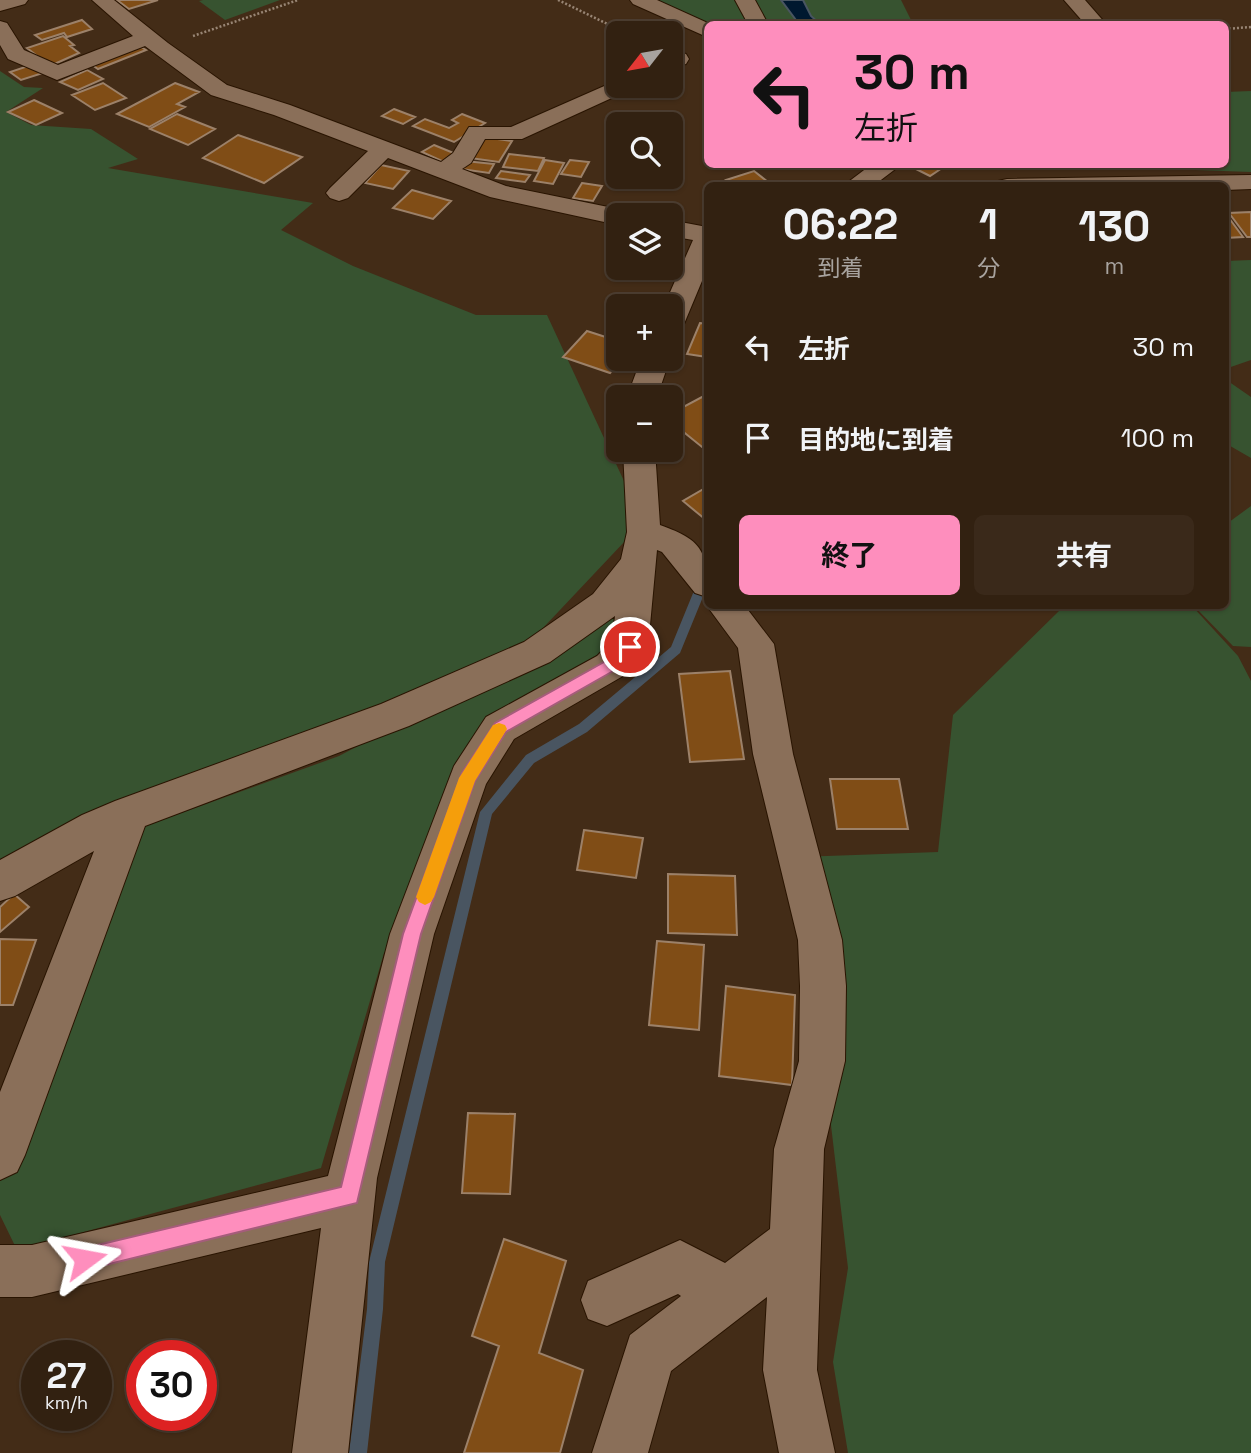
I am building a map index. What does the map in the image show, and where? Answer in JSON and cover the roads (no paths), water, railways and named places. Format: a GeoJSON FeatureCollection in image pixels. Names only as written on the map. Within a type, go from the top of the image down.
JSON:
{"type":"FeatureCollection","features":[{"type":"Feature","properties":{"kind":"street"},"geometry":{"type":"LineString","coordinates":[[0,5],[18,0]]}},
{"type":"Feature","properties":{"kind":"street"},"geometry":{"type":"LineString","coordinates":[[102,0],[154,43],[219,90],[282,110],[499,192],[606,214]]}},
{"type":"Feature","properties":{"kind":"street"},"geometry":{"type":"LineString","coordinates":[[625,0],[633,21]]}},
{"type":"Feature","properties":{"kind":"street"},"geometry":{"type":"LineString","coordinates":[[640,0],[704,30]]}},
{"type":"Feature","properties":{"kind":"street"},"geometry":{"type":"LineString","coordinates":[[745,0],[756,21]]}},
{"type":"Feature","properties":{"kind":"street"},"geometry":{"type":"LineString","coordinates":[[1074,0],[1093,21]]}},
{"type":"Feature","properties":{"kind":"street"},"geometry":{"type":"LineString","coordinates":[[0,27],[8,59],[57,73],[154,43]]}},
{"type":"Feature","properties":{"kind":"street"},"geometry":{"type":"LineString","coordinates":[[442,172],[462,158],[477,132],[514,134],[606,92]]}},
{"type":"Feature","properties":{"kind":"street"},"geometry":{"type":"LineString","coordinates":[[339,193],[384,149]]}},
{"type":"Feature","properties":{"kind":"street"},"geometry":{"type":"LineString","coordinates":[[861,182],[884,168]]}},
{"type":"Feature","properties":{"kind":"street"},"geometry":{"type":"LineString","coordinates":[[1229,182],[1251,182]]}},
{"type":"Feature","properties":{"kind":"street"},"geometry":{"type":"LineString","coordinates":[[683,231],[704,236]]}},
{"type":"Feature","properties":{"kind":"street"},"geometry":{"type":"LineString","coordinates":[[683,294],[704,244]]}},
{"type":"Feature","properties":{"kind":"street"},"geometry":{"type":"LineString","coordinates":[[320,1453],[349,1196],[412,934],[468,778],[500,727],[610,666],[630,647],[640,548],[639,462]]}},
{"type":"Feature","properties":{"kind":"street"},"geometry":{"type":"LineString","coordinates":[[640,548],[674,543],[704,580]]}},
{"type":"Feature","properties":{"kind":"street"},"geometry":{"type":"LineString","coordinates":[[0,882],[97,828],[129,814],[395,715],[537,652],[606,604],[640,548]]}},
{"type":"Feature","properties":{"kind":"street"},"geometry":{"type":"LineString","coordinates":[[727,609],[756,644],[773,754],[820,940],[823,986],[822,1061],[799,1149],[790,1370],[807,1453]]}},
{"type":"Feature","properties":{"kind":"street"},"geometry":{"type":"LineString","coordinates":[[0,1155],[129,814]]}},
{"type":"Feature","properties":{"kind":"street"},"geometry":{"type":"LineString","coordinates":[[0,1271],[32,1271],[349,1196]]}},
{"type":"Feature","properties":{"kind":"street"},"geometry":{"type":"LineString","coordinates":[[620,1453],[649,1354],[795,1242]]}},
{"type":"Feature","properties":{"kind":"street"},"geometry":{"type":"LineString","coordinates":[[607,1300],[680,1266],[728,1294]]}},
{"type":"Feature","properties":{"kind":"water"},"geometry":{"type":"Polygon","coordinates":[[[781,0],[803,0],[817,21],[797,21],[781,0]]]}},
{"type":"Feature","properties":{"kind":"waterway"},"geometry":{"type":"LineString","coordinates":[[358,1453],[375,1309],[377,1262],[486,812],[530,759],[583,728],[676,650],[704,581]]}}]}
